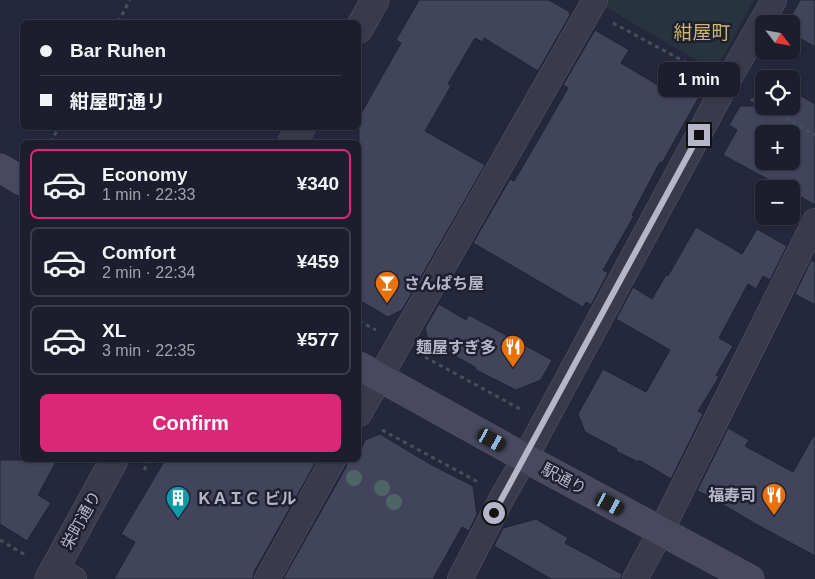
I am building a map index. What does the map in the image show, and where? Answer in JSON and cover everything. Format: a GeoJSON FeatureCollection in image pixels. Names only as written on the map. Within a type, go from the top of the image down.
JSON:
{"type":"FeatureCollection","features":[{"type":"Feature","properties":{"kind":"main road"},"geometry":{"type":"LineString","coordinates":[[0,168],[20,180]]}},
{"type":"Feature","properties":{"kind":"main road","name":"駅通り"},"geometry":{"type":"LineString","coordinates":[[369,372],[660,532],[750,579]]}},
{"type":"Feature","properties":{"kind":"street"},"geometry":{"type":"LineString","coordinates":[[361,24],[375,0]]}},
{"type":"Feature","properties":{"kind":"street"},"geometry":{"type":"LineString","coordinates":[[460,579],[726,84],[774,0]]}},
{"type":"Feature","properties":{"kind":"street"},"geometry":{"type":"LineString","coordinates":[[367,420],[369,372],[399,343],[592,5]]}},
{"type":"Feature","properties":{"kind":"street"},"geometry":{"type":"LineString","coordinates":[[635,579],[815,221]]}},
{"type":"Feature","properties":{"kind":"street","name":"栄町通り"},"geometry":{"type":"LineString","coordinates":[[60,575],[113,462]]}},
{"type":"Feature","properties":{"kind":"street"},"geometry":{"type":"LineString","coordinates":[[267,579],[332,462]]}},
{"type":"Feature","properties":{"kind":"path"},"geometry":{"type":"LineString","coordinates":[[119,20],[130,0]]}},
{"type":"Feature","properties":{"kind":"path"},"geometry":{"type":"LineString","coordinates":[[592,5],[755,101]]}},
{"type":"Feature","properties":{"kind":"path"},"geometry":{"type":"LineString","coordinates":[[779,115],[815,136]]}},
{"type":"Feature","properties":{"kind":"path"},"geometry":{"type":"LineString","coordinates":[[361,321],[525,412]]}},
{"type":"Feature","properties":{"kind":"path"},"geometry":{"type":"LineString","coordinates":[[367,420],[483,485]]}},
{"type":"Feature","properties":{"kind":"path"},"geometry":{"type":"LineString","coordinates":[[0,540],[30,558]]}},
{"type":"Feature","properties":{"kind":"shaded area"},"geometry":{"type":"Polygon","coordinates":[[[601,0],[754,0],[715,71],[599,3],[601,0]]]}},
{"type":"Feature","properties":{"kind":"building"},"geometry":{"type":"Polygon","coordinates":[[[419,0],[549,0],[570,12],[538,71],[484,38],[482,42],[475,38],[448,84],[451,86],[425,131],[485,165],[402,310],[388,317],[361,301],[361,140],[359,140],[359,130],[361,130],[361,113],[401,43],[396,40],[419,0]]]}},
{"type":"Feature","properties":{"kind":"building"},"geometry":{"type":"Polygon","coordinates":[[[800,0],[815,0],[815,47],[800,38],[800,15],[792,15],[800,0]]]}},
{"type":"Feature","properties":{"kind":"building"},"geometry":{"type":"Polygon","coordinates":[[[595,30],[629,50],[621,63],[671,93],[682,75],[704,88],[662,163],[660,162],[632,215],[634,216],[603,270],[608,273],[591,305],[586,302],[583,307],[473,243],[510,179],[514,181],[540,137],[568,88],[563,85],[595,30]]]}},
{"type":"Feature","properties":{"kind":"building"},"geometry":{"type":"Polygon","coordinates":[[[800,95],[815,104],[815,205],[800,196],[800,180],[769,180],[723,155],[737,130],[729,125],[740,106],[755,106],[755,115],[800,115],[800,95]]]}},
{"type":"Feature","properties":{"kind":"building"},"geometry":{"type":"Polygon","coordinates":[[[696,227],[742,254],[757,229],[787,246],[770,280],[763,276],[756,289],[748,284],[719,338],[733,346],[716,375],[719,377],[698,411],[703,414],[671,479],[639,460],[638,462],[616,451],[617,449],[585,432],[578,414],[603,369],[646,392],[670,350],[616,319],[633,287],[652,299],[666,275],[668,276],[696,227]]]}},
{"type":"Feature","properties":{"kind":"building"},"geometry":{"type":"Polygon","coordinates":[[[811,260],[815,262],[815,305],[795,294],[811,260]]]}},
{"type":"Feature","properties":{"kind":"building"},"geometry":{"type":"Polygon","coordinates":[[[439,304],[466,320],[469,315],[552,360],[541,380],[516,390],[429,343],[425,328],[439,304]]]}},
{"type":"Feature","properties":{"kind":"building"},"geometry":{"type":"Polygon","coordinates":[[[728,428],[749,440],[745,446],[793,472],[815,433],[815,556],[697,491],[728,428]]]}},
{"type":"Feature","properties":{"kind":"building"},"geometry":{"type":"Polygon","coordinates":[[[380,434],[430,464],[473,486],[477,514],[469,531],[462,527],[433,579],[283,579],[346,467],[347,462],[361,462],[361,450],[365,440],[380,434]]]}},
{"type":"Feature","properties":{"kind":"building"},"geometry":{"type":"Polygon","coordinates":[[[0,460],[56,462],[38,495],[51,503],[27,541],[0,524],[0,460]]]}},
{"type":"Feature","properties":{"kind":"building"},"geometry":{"type":"Polygon","coordinates":[[[164,462],[316,462],[254,572],[253,579],[114,579],[135,542],[121,534],[164,462]]]}},
{"type":"Feature","properties":{"kind":"building"},"geometry":{"type":"Polygon","coordinates":[[[536,519],[568,538],[565,543],[622,574],[621,579],[551,579],[494,546],[503,528],[536,519]]]}},
{"type":"Feature","properties":{"kind":"place","name":"さんぱち屋"},"geometry":{"type":"Point","coordinates":[387,304]}},
{"type":"Feature","properties":{"kind":"place","name":"麺屋すぎ多"},"geometry":{"type":"Point","coordinates":[513,368]}},
{"type":"Feature","properties":{"kind":"place","name":"福寿司"},"geometry":{"type":"Point","coordinates":[774,516]}},
{"type":"Feature","properties":{"kind":"place","name":"ＫＡＩＣ ビル"},"geometry":{"type":"Point","coordinates":[178,519]}},
{"type":"Feature","properties":{"kind":"district","name":"紺屋町"},"geometry":{"type":"Point","coordinates":[702,32]}},
{"type":"Feature","properties":{"kind":"route"},"geometry":{"type":"LineString","coordinates":[[494,513],[699,135]]}}]}
